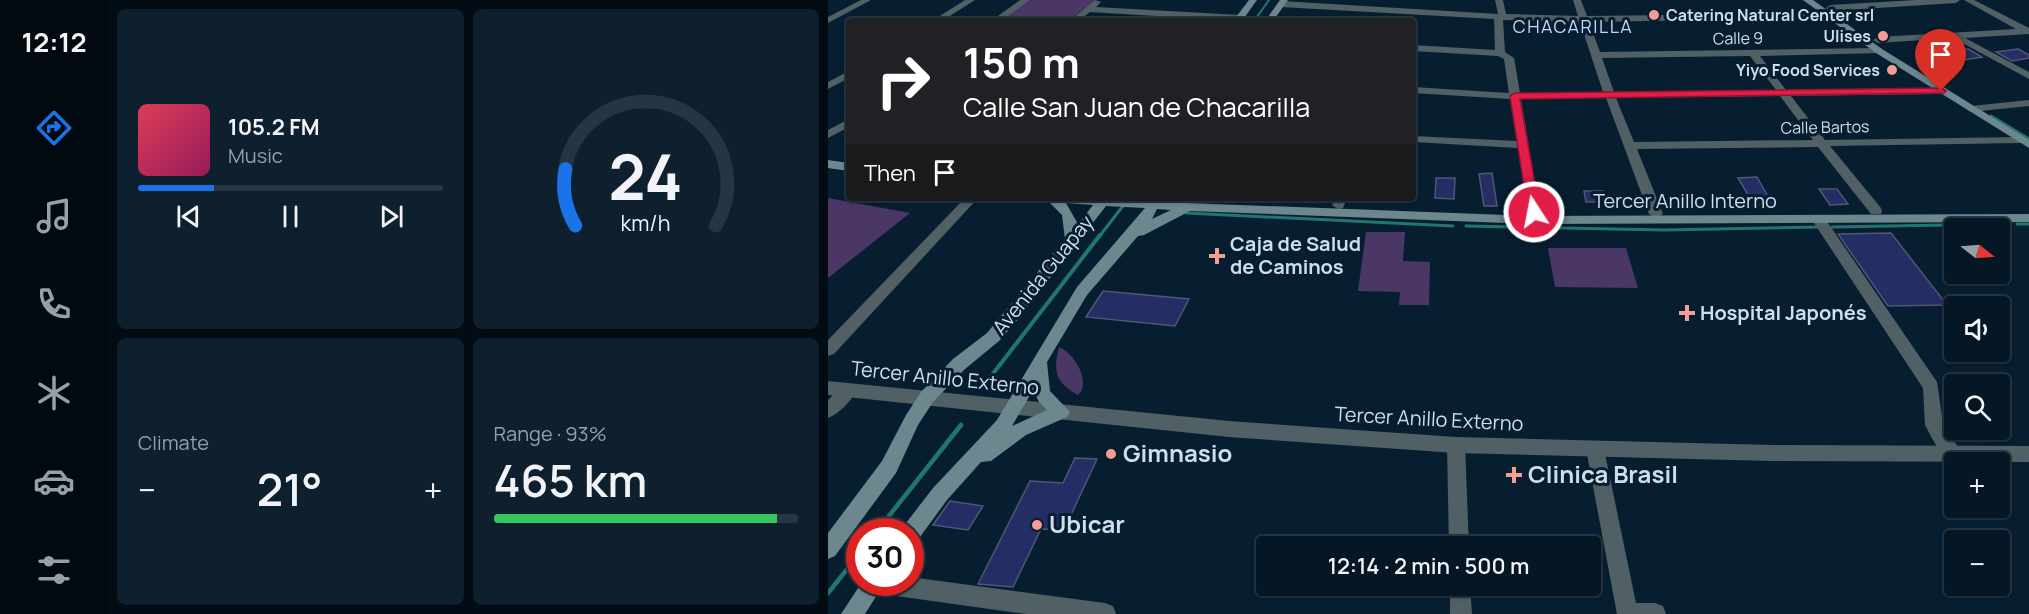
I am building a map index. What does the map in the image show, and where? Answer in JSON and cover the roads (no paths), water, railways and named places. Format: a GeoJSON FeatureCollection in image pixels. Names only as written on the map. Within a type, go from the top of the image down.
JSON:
{"type":"FeatureCollection","features":[{"type":"Feature","properties":{"kind":"main road"},"geometry":{"type":"LineString","coordinates":[[1239,18],[1253,0]]}},
{"type":"Feature","properties":{"kind":"main road"},"geometry":{"type":"LineString","coordinates":[[1807,0],[1829,11],[1941,91],[2026,139]]}},
{"type":"Feature","properties":{"kind":"main road"},"geometry":{"type":"LineString","coordinates":[[1819,0],[1829,11]]}},
{"type":"Feature","properties":{"kind":"main road"},"geometry":{"type":"LineString","coordinates":[[1271,18],[1282,2]]}},
{"type":"Feature","properties":{"kind":"main road"},"geometry":{"type":"LineString","coordinates":[[1878,45],[1985,107],[2026,139]]}},
{"type":"Feature","properties":{"kind":"main road"},"geometry":{"type":"LineString","coordinates":[[828,164],[846,167]]}},
{"type":"Feature","properties":{"kind":"main road"},"geometry":{"type":"LineString","coordinates":[[1057,201],[1068,212],[1073,229],[1072,239]]}},
{"type":"Feature","properties":{"kind":"main road","name":"Tercer Anillo Interno"},"geometry":{"type":"LineString","coordinates":[[1106,201],[1340,202],[1444,209],[1662,214],[2029,208]]}},
{"type":"Feature","properties":{"kind":"main road","name":"Avenida Guapay"},"geometry":{"type":"LineString","coordinates":[[828,549],[889,467],[912,420],[927,397],[1014,314],[1072,239],[1106,201]]}},
{"type":"Feature","properties":{"kind":"main road","name":"Tercer Anillo Interno"},"geometry":{"type":"LineString","coordinates":[[1152,201],[1192,207],[1218,202],[1371,215],[1535,220],[2029,218]]}},
{"type":"Feature","properties":{"kind":"main road","name":"Avenida Guapay"},"geometry":{"type":"LineString","coordinates":[[922,518],[940,494],[994,436],[1015,406],[1082,291],[1145,219],[1152,201]]}},
{"type":"Feature","properties":{"kind":"main road"},"geometry":{"type":"LineString","coordinates":[[1129,238],[1159,220],[1192,207]]}},
{"type":"Feature","properties":{"kind":"main road"},"geometry":{"type":"LineString","coordinates":[[1371,215],[1380,209],[1429,211],[1444,209]]}},
{"type":"Feature","properties":{"kind":"main road"},"geometry":{"type":"LineString","coordinates":[[1662,214],[1801,215],[1820,220],[1829,215],[1906,214],[1930,210]]}},
{"type":"Feature","properties":{"kind":"main road"},"geometry":{"type":"LineString","coordinates":[[1415,217],[1453,213],[1524,215],[1534,212],[1547,216],[1667,217],[1693,220]]}},
{"type":"Feature","properties":{"kind":"main road"},"geometry":{"type":"LineString","coordinates":[[965,468],[1020,430],[1060,412],[1045,400],[1041,392],[1041,359]]}},
{"type":"Feature","properties":{"kind":"main road"},"geometry":{"type":"LineString","coordinates":[[852,614],[865,596]]}},
{"type":"Feature","properties":{"kind":"street"},"geometry":{"type":"LineString","coordinates":[[828,20],[867,0]]}},
{"type":"Feature","properties":{"kind":"street"},"geometry":{"type":"LineString","coordinates":[[941,18],[971,0]]}},
{"type":"Feature","properties":{"kind":"street"},"geometry":{"type":"LineString","coordinates":[[999,18],[1026,0]]}},
{"type":"Feature","properties":{"kind":"street"},"geometry":{"type":"LineString","coordinates":[[1077,18],[1099,0]]}},
{"type":"Feature","properties":{"kind":"street"},"geometry":{"type":"LineString","coordinates":[[1499,0],[1500,53]]}},
{"type":"Feature","properties":{"kind":"street"},"geometry":{"type":"LineString","coordinates":[[1577,0],[1610,96],[1630,146],[1662,214]]}},
{"type":"Feature","properties":{"kind":"street"},"geometry":{"type":"LineString","coordinates":[[1282,2],[1501,17],[1584,19],[1829,11],[1956,0]]}},
{"type":"Feature","properties":{"kind":"street"},"geometry":{"type":"LineString","coordinates":[[1968,0],[2028,31]]}},
{"type":"Feature","properties":{"kind":"street"},"geometry":{"type":"LineString","coordinates":[[1089,9],[1223,18]]}},
{"type":"Feature","properties":{"kind":"street","name":"Calle 9"},"geometry":{"type":"LineString","coordinates":[[1597,55],[1753,52],[1878,45],[1954,35],[2028,31]]}},
{"type":"Feature","properties":{"kind":"street"},"geometry":{"type":"LineString","coordinates":[[1954,35],[2029,76]]}},
{"type":"Feature","properties":{"kind":"street"},"geometry":{"type":"LineString","coordinates":[[1416,48],[1500,53],[1509,58],[1534,212]]}},
{"type":"Feature","properties":{"kind":"street"},"geometry":{"type":"LineString","coordinates":[[1753,52],[1876,211]]}},
{"type":"Feature","properties":{"kind":"street"},"geometry":{"type":"LineString","coordinates":[[828,86],[846,76]]}},
{"type":"Feature","properties":{"kind":"street"},"geometry":{"type":"LineString","coordinates":[[1416,90],[1515,96],[1941,91]]}},
{"type":"Feature","properties":{"kind":"street"},"geometry":{"type":"LineString","coordinates":[[1971,109],[2029,103]]}},
{"type":"Feature","properties":{"kind":"street"},"geometry":{"type":"LineString","coordinates":[[828,135],[846,124]]}},
{"type":"Feature","properties":{"kind":"street"},"geometry":{"type":"LineString","coordinates":[[1416,139],[1522,145]]}},
{"type":"Feature","properties":{"kind":"street","name":"Calle Bartos"},"geometry":{"type":"LineString","coordinates":[[1630,146],[2026,139]]}},
{"type":"Feature","properties":{"kind":"street"},"geometry":{"type":"LineString","coordinates":[[828,350],[969,201]]}},
{"type":"Feature","properties":{"kind":"street"},"geometry":{"type":"LineString","coordinates":[[1820,220],[1931,387],[1934,425],[1952,452]]}},
{"type":"Feature","properties":{"kind":"street","name":"Tercer Anillo Externo"},"geometry":{"type":"LineString","coordinates":[[828,388],[1229,429],[1456,446],[1772,453],[1944,452]]}},
{"type":"Feature","properties":{"kind":"street"},"geometry":{"type":"LineString","coordinates":[[828,411],[848,391]]}},
{"type":"Feature","properties":{"kind":"street"},"geometry":{"type":"LineString","coordinates":[[1456,446],[1459,536]]}},
{"type":"Feature","properties":{"kind":"street"},"geometry":{"type":"LineString","coordinates":[[1594,449],[1628,613],[1655,614]]}},
{"type":"Feature","properties":{"kind":"street","name":"Tercer Anillo Externo"},"geometry":{"type":"LineString","coordinates":[[2010,454],[2029,454]]}},
{"type":"Feature","properties":{"kind":"street"},"geometry":{"type":"LineString","coordinates":[[924,589],[1105,614]]}},
{"type":"Feature","properties":{"kind":"street"},"geometry":{"type":"LineString","coordinates":[[1460,596],[1461,614]]}},
{"type":"Feature","properties":{"kind":"waterway"},"geometry":{"type":"LineString","coordinates":[[1256,18],[1269,0]]}},
{"type":"Feature","properties":{"kind":"waterway"},"geometry":{"type":"LineString","coordinates":[[1991,116],[2029,139]]}},
{"type":"Feature","properties":{"kind":"waterway"},"geometry":{"type":"LineString","coordinates":[[1099,237],[1127,201]]}},
{"type":"Feature","properties":{"kind":"waterway"},"geometry":{"type":"LineString","coordinates":[[1186,213],[1453,226]]}},
{"type":"Feature","properties":{"kind":"waterway"},"geometry":{"type":"LineString","coordinates":[[2017,224],[2029,224]]}},
{"type":"Feature","properties":{"kind":"waterway"},"geometry":{"type":"LineString","coordinates":[[1832,227],[1944,225]]}},
{"type":"Feature","properties":{"kind":"waterway"},"geometry":{"type":"LineString","coordinates":[[1466,226],[1665,230],[1819,227]]}},
{"type":"Feature","properties":{"kind":"waterway"},"geometry":{"type":"LineString","coordinates":[[982,388],[1100,235]]}},
{"type":"Feature","properties":{"kind":"waterway"},"geometry":{"type":"LineString","coordinates":[[887,518],[961,425]]}},
{"type":"Feature","properties":{"kind":"waterway"},"geometry":{"type":"LineString","coordinates":[[828,593],[846,570]]}},
{"type":"Feature","properties":{"kind":"place","name":"Catering Natural Center srl"},"geometry":{"type":"Point","coordinates":[1654,15]}},
{"type":"Feature","properties":{"kind":"place","name":"Ulises"},"geometry":{"type":"Point","coordinates":[1883,36]}},
{"type":"Feature","properties":{"kind":"place","name":"Yiyo Food Services"},"geometry":{"type":"Point","coordinates":[1892,70]}},
{"type":"Feature","properties":{"kind":"place","name":"Caja de Salud de Caminos"},"geometry":{"type":"Point","coordinates":[1217,256]}},
{"type":"Feature","properties":{"kind":"place","name":"Hospital Japonés"},"geometry":{"type":"Point","coordinates":[1687,313]}},
{"type":"Feature","properties":{"kind":"place","name":"Gimnasio"},"geometry":{"type":"Point","coordinates":[1111,454]}},
{"type":"Feature","properties":{"kind":"place","name":"Clinica Brasil"},"geometry":{"type":"Point","coordinates":[1514,475]}},
{"type":"Feature","properties":{"kind":"place","name":"Ubicar"},"geometry":{"type":"Point","coordinates":[1037,525]}},
{"type":"Feature","properties":{"kind":"district","name":"CHACARILLA"},"geometry":{"type":"Point","coordinates":[1573,27]}}]}
